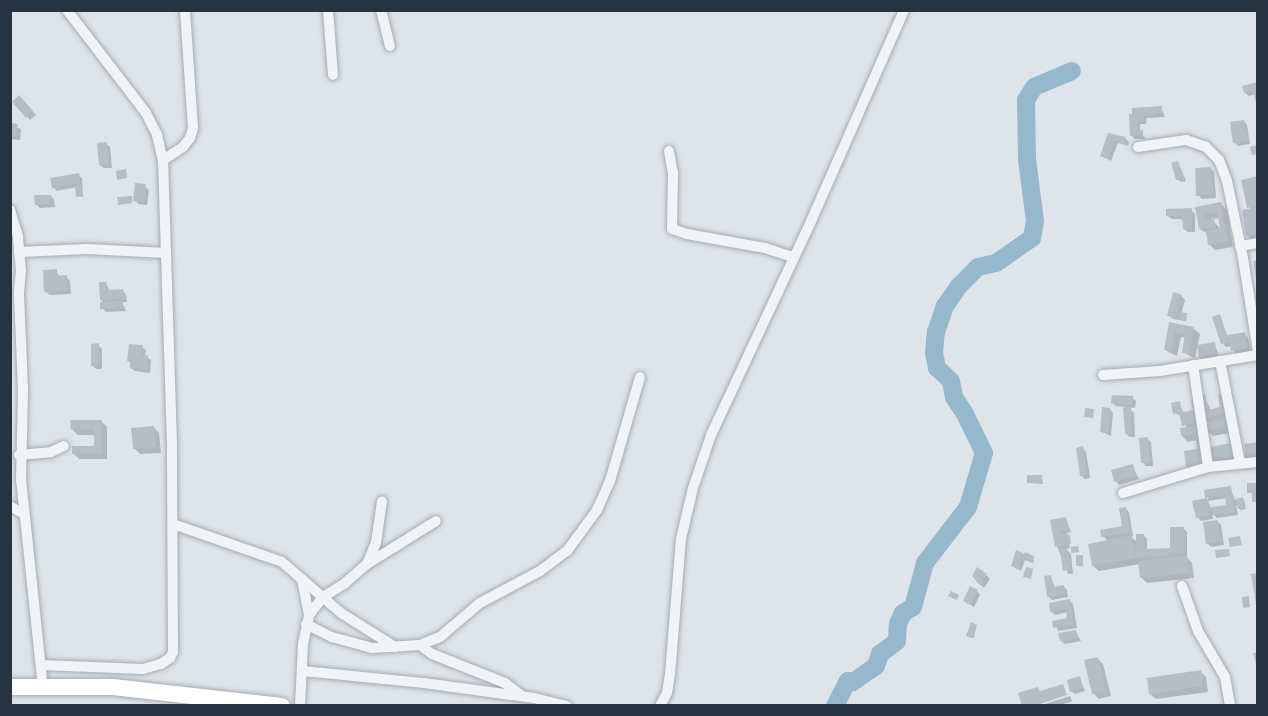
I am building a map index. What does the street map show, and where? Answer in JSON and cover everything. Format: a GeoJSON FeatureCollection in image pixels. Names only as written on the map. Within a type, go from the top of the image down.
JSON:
{"type":"FeatureCollection","features":[{"type":"Feature","properties":{"kind":"highway"},"geometry":{"type":"LineString","coordinates":[[10,687],[113,687],[282,705]]}},
{"type":"Feature","properties":{"kind":"street"},"geometry":{"type":"LineString","coordinates":[[41,665],[143,669],[170,658],[173,652],[171,600],[173,524],[163,160],[157,135],[146,112],[67,10]]}},
{"type":"Feature","properties":{"kind":"street"},"geometry":{"type":"LineString","coordinates":[[163,160],[183,147],[190,138],[193,128],[185,10]]}},
{"type":"Feature","properties":{"kind":"street"},"geometry":{"type":"LineString","coordinates":[[328,10],[333,75]]}},
{"type":"Feature","properties":{"kind":"street"},"geometry":{"type":"LineString","coordinates":[[381,10],[390,46]]}},
{"type":"Feature","properties":{"kind":"street"},"geometry":{"type":"LineString","coordinates":[[660,705],[667,693],[670,675],[681,539],[693,488],[711,435],[792,257],[812,219],[904,10]]}},
{"type":"Feature","properties":{"kind":"street"},"geometry":{"type":"LineString","coordinates":[[1103,375],[1160,372],[1257,354],[1240,246],[1222,166],[1213,153],[1198,143],[1186,140],[1138,147]]}},
{"type":"Feature","properties":{"kind":"street"},"geometry":{"type":"LineString","coordinates":[[669,151],[673,173],[672,229],[687,234],[765,248],[792,257]]}},
{"type":"Feature","properties":{"kind":"street"},"geometry":{"type":"LineString","coordinates":[[10,210],[19,252],[23,391],[19,455],[44,687]]}},
{"type":"Feature","properties":{"kind":"street"},"geometry":{"type":"LineString","coordinates":[[1240,246],[1257,243]]}},
{"type":"Feature","properties":{"kind":"street"},"geometry":{"type":"LineString","coordinates":[[19,252],[87,249],[166,253]]}},
{"type":"Feature","properties":{"kind":"street"},"geometry":{"type":"LineString","coordinates":[[1220,362],[1240,463]]}},
{"type":"Feature","properties":{"kind":"street"},"geometry":{"type":"LineString","coordinates":[[1193,365],[1209,467]]}},
{"type":"Feature","properties":{"kind":"street"},"geometry":{"type":"LineString","coordinates":[[307,619],[332,637],[372,648],[420,645],[440,637],[480,603],[540,571],[577,540],[597,510],[610,481],[640,377]]}},
{"type":"Feature","properties":{"kind":"street"},"geometry":{"type":"LineString","coordinates":[[19,455],[51,452],[64,446]]}},
{"type":"Feature","properties":{"kind":"street"},"geometry":{"type":"LineString","coordinates":[[1123,493],[1209,467],[1257,462]]}},
{"type":"Feature","properties":{"kind":"street"},"geometry":{"type":"LineString","coordinates":[[10,492],[21,478]]}},
{"type":"Feature","properties":{"kind":"street"},"geometry":{"type":"LineString","coordinates":[[367,564],[378,534],[382,501]]}},
{"type":"Feature","properties":{"kind":"street"},"geometry":{"type":"LineString","coordinates":[[10,506],[24,514]]}},
{"type":"Feature","properties":{"kind":"street"},"geometry":{"type":"LineString","coordinates":[[307,619],[323,597],[345,583],[367,564],[402,545],[436,521]]}},
{"type":"Feature","properties":{"kind":"street"},"geometry":{"type":"LineString","coordinates":[[173,524],[270,556],[357,624],[398,648]]}},
{"type":"Feature","properties":{"kind":"street"},"geometry":{"type":"LineString","coordinates":[[300,705],[307,619],[302,579]]}},
{"type":"Feature","properties":{"kind":"street"},"geometry":{"type":"LineString","coordinates":[[1182,586],[1198,631],[1225,677],[1230,705]]}},
{"type":"Feature","properties":{"kind":"street"},"geometry":{"type":"LineString","coordinates":[[420,645],[432,654],[505,683],[522,696]]}},
{"type":"Feature","properties":{"kind":"street"},"geometry":{"type":"LineString","coordinates":[[303,671],[424,682],[567,705]]}},
{"type":"Feature","properties":{"kind":"building"},"geometry":{"type":"Polygon","coordinates":[[[1258,82],[1257,105],[1253,91],[1244,93],[1242,86],[1258,82]]]}},
{"type":"Feature","properties":{"kind":"building"},"geometry":{"type":"Polygon","coordinates":[[[19,95],[33,111],[26,118],[12,102],[19,95]]]}},
{"type":"Feature","properties":{"kind":"building"},"geometry":{"type":"Polygon","coordinates":[[[1162,106],[1162,113],[1144,115],[1143,121],[1137,121],[1138,131],[1143,130],[1143,135],[1130,136],[1129,114],[1132,114],[1132,108],[1162,106]]]}},
{"type":"Feature","properties":{"kind":"building"},"geometry":{"type":"Polygon","coordinates":[[[1244,120],[1248,140],[1233,143],[1230,122],[1244,120]]]}},
{"type":"Feature","properties":{"kind":"building"},"geometry":{"type":"Polygon","coordinates":[[[10,123],[18,124],[17,137],[10,137],[10,123]]]}},
{"type":"Feature","properties":{"kind":"building"},"geometry":{"type":"Polygon","coordinates":[[[1108,133],[1126,137],[1124,144],[1114,141],[1108,159],[1100,156],[1108,133]]]}},
{"type":"Feature","properties":{"kind":"building"},"geometry":{"type":"Polygon","coordinates":[[[107,142],[109,164],[99,165],[97,143],[107,142]]]}},
{"type":"Feature","properties":{"kind":"building"},"geometry":{"type":"Polygon","coordinates":[[[1258,145],[1258,154],[1252,155],[1250,147],[1258,145]]]}},
{"type":"Feature","properties":{"kind":"building"},"geometry":{"type":"Polygon","coordinates":[[[1178,161],[1184,177],[1176,180],[1171,163],[1178,161]]]}},
{"type":"Feature","properties":{"kind":"building"},"geometry":{"type":"Polygon","coordinates":[[[1211,167],[1213,195],[1196,196],[1195,168],[1211,167]]]}},
{"type":"Feature","properties":{"kind":"building"},"geometry":{"type":"Polygon","coordinates":[[[126,169],[127,178],[117,180],[116,171],[126,169]]]}},
{"type":"Feature","properties":{"kind":"building"},"geometry":{"type":"Polygon","coordinates":[[[79,173],[81,183],[52,188],[50,178],[79,173]]]}},
{"type":"Feature","properties":{"kind":"building"},"geometry":{"type":"Polygon","coordinates":[[[1258,176],[1258,205],[1247,208],[1241,180],[1258,176]]]}},
{"type":"Feature","properties":{"kind":"building"},"geometry":{"type":"Polygon","coordinates":[[[135,183],[146,184],[144,202],[133,201],[135,183]]]}},
{"type":"Feature","properties":{"kind":"building"},"geometry":{"type":"Polygon","coordinates":[[[81,184],[82,196],[76,197],[75,185],[81,184]]]}},
{"type":"Feature","properties":{"kind":"building"},"geometry":{"type":"Polygon","coordinates":[[[34,195],[51,195],[52,204],[35,205],[34,195]]]}},
{"type":"Feature","properties":{"kind":"building"},"geometry":{"type":"Polygon","coordinates":[[[132,196],[132,203],[118,205],[117,197],[132,196]]]}},
{"type":"Feature","properties":{"kind":"building"},"geometry":{"type":"Polygon","coordinates":[[[1221,202],[1228,241],[1208,245],[1206,231],[1220,228],[1217,212],[1204,214],[1205,221],[1214,219],[1215,227],[1199,229],[1195,207],[1221,202]]]}},
{"type":"Feature","properties":{"kind":"building"},"geometry":{"type":"Polygon","coordinates":[[[1258,207],[1258,234],[1246,236],[1242,210],[1258,207]]]}},
{"type":"Feature","properties":{"kind":"building"},"geometry":{"type":"Polygon","coordinates":[[[1192,208],[1192,229],[1183,229],[1182,216],[1166,216],[1166,209],[1192,208]]]}},
{"type":"Feature","properties":{"kind":"building"},"geometry":{"type":"Polygon","coordinates":[[[1258,260],[1258,279],[1256,279],[1253,261],[1258,260]]]}},
{"type":"Feature","properties":{"kind":"building"},"geometry":{"type":"Polygon","coordinates":[[[57,269],[57,276],[67,275],[68,291],[44,292],[43,270],[57,269]]]}},
{"type":"Feature","properties":{"kind":"building"},"geometry":{"type":"Polygon","coordinates":[[[99,282],[106,282],[107,290],[123,289],[124,299],[100,300],[99,282]]]}},
{"type":"Feature","properties":{"kind":"building"},"geometry":{"type":"Polygon","coordinates":[[[1173,292],[1182,295],[1176,318],[1167,316],[1173,292]]]}},
{"type":"Feature","properties":{"kind":"building"},"geometry":{"type":"Polygon","coordinates":[[[123,301],[123,308],[100,309],[100,302],[123,301]]]}},
{"type":"Feature","properties":{"kind":"building"},"geometry":{"type":"Polygon","coordinates":[[[1180,312],[1187,313],[1185,321],[1178,319],[1180,312]]]}},
{"type":"Feature","properties":{"kind":"building"},"geometry":{"type":"Polygon","coordinates":[[[1220,314],[1229,342],[1221,344],[1212,317],[1220,314]]]}},
{"type":"Feature","properties":{"kind":"building"},"geometry":{"type":"Polygon","coordinates":[[[1169,322],[1194,327],[1189,354],[1182,353],[1185,334],[1175,332],[1172,351],[1164,350],[1169,322]]]}},
{"type":"Feature","properties":{"kind":"building"},"geometry":{"type":"Polygon","coordinates":[[[1245,332],[1248,348],[1231,351],[1228,335],[1245,332]]]}},
{"type":"Feature","properties":{"kind":"building"},"geometry":{"type":"Polygon","coordinates":[[[1215,342],[1217,354],[1199,358],[1197,345],[1215,342]]]}},
{"type":"Feature","properties":{"kind":"building"},"geometry":{"type":"Polygon","coordinates":[[[99,343],[99,365],[91,366],[91,344],[99,343]]]}},
{"type":"Feature","properties":{"kind":"building"},"geometry":{"type":"Polygon","coordinates":[[[129,344],[143,345],[142,355],[148,355],[147,370],[130,368],[130,362],[127,361],[129,344]]]}},
{"type":"Feature","properties":{"kind":"building"},"geometry":{"type":"Polygon","coordinates":[[[1224,393],[1228,412],[1203,419],[1198,396],[1205,394],[1209,410],[1220,407],[1218,395],[1224,393]]]}},
{"type":"Feature","properties":{"kind":"building"},"geometry":{"type":"Polygon","coordinates":[[[1112,395],[1133,396],[1132,405],[1111,403],[1112,395]]]}},
{"type":"Feature","properties":{"kind":"building"},"geometry":{"type":"Polygon","coordinates":[[[1196,399],[1201,422],[1182,426],[1179,412],[1173,414],[1171,403],[1180,401],[1182,412],[1193,410],[1191,400],[1196,399]]]}},
{"type":"Feature","properties":{"kind":"building"},"geometry":{"type":"Polygon","coordinates":[[[1102,407],[1110,408],[1108,433],[1100,432],[1102,407]]]}},
{"type":"Feature","properties":{"kind":"building"},"geometry":{"type":"Polygon","coordinates":[[[1131,407],[1132,434],[1125,434],[1123,408],[1131,407]]]}},
{"type":"Feature","properties":{"kind":"building"},"geometry":{"type":"Polygon","coordinates":[[[1085,408],[1094,409],[1093,418],[1084,417],[1085,408]]]}},
{"type":"Feature","properties":{"kind":"building"},"geometry":{"type":"Polygon","coordinates":[[[1228,417],[1235,456],[1213,462],[1211,447],[1230,443],[1227,427],[1206,431],[1204,425],[1228,417]]]}},
{"type":"Feature","properties":{"kind":"building"},"geometry":{"type":"Polygon","coordinates":[[[70,420],[102,420],[102,454],[72,454],[72,446],[94,446],[94,429],[71,430],[70,420]]]}},
{"type":"Feature","properties":{"kind":"building"},"geometry":{"type":"Polygon","coordinates":[[[1201,425],[1207,464],[1186,467],[1184,451],[1197,449],[1195,434],[1181,436],[1180,428],[1201,425]]]}},
{"type":"Feature","properties":{"kind":"building"},"geometry":{"type":"Polygon","coordinates":[[[154,426],[156,447],[133,449],[131,428],[154,426]]]}},
{"type":"Feature","properties":{"kind":"building"},"geometry":{"type":"Polygon","coordinates":[[[1148,437],[1150,463],[1141,463],[1139,438],[1148,437]]]}},
{"type":"Feature","properties":{"kind":"building"},"geometry":{"type":"Polygon","coordinates":[[[1258,442],[1258,458],[1246,459],[1244,444],[1258,442]]]}},
{"type":"Feature","properties":{"kind":"building"},"geometry":{"type":"Polygon","coordinates":[[[1083,446],[1087,475],[1080,476],[1076,448],[1083,446]]]}},
{"type":"Feature","properties":{"kind":"building"},"geometry":{"type":"Polygon","coordinates":[[[1133,464],[1136,476],[1114,482],[1111,470],[1133,464]]]}},
{"type":"Feature","properties":{"kind":"building"},"geometry":{"type":"Polygon","coordinates":[[[1027,475],[1042,475],[1042,483],[1027,483],[1027,475]]]}},
{"type":"Feature","properties":{"kind":"building"},"geometry":{"type":"Polygon","coordinates":[[[1247,483],[1258,483],[1258,502],[1252,502],[1252,493],[1247,493],[1247,483]]]}},
{"type":"Feature","properties":{"kind":"building"},"geometry":{"type":"Polygon","coordinates":[[[1231,486],[1235,512],[1212,515],[1211,507],[1226,505],[1225,495],[1205,498],[1204,490],[1231,486]]]}},
{"type":"Feature","properties":{"kind":"building"},"geometry":{"type":"Polygon","coordinates":[[[1243,497],[1245,508],[1238,509],[1236,499],[1243,497]]]}},
{"type":"Feature","properties":{"kind":"building"},"geometry":{"type":"Polygon","coordinates":[[[1207,498],[1210,515],[1196,518],[1192,501],[1207,498]]]}},
{"type":"Feature","properties":{"kind":"building"},"geometry":{"type":"Polygon","coordinates":[[[1126,507],[1130,532],[1101,537],[1100,530],[1122,526],[1119,508],[1126,507]]]}},
{"type":"Feature","properties":{"kind":"building"},"geometry":{"type":"Polygon","coordinates":[[[1066,517],[1069,529],[1059,530],[1060,535],[1069,534],[1071,544],[1055,547],[1050,520],[1066,517]]]}},
{"type":"Feature","properties":{"kind":"building"},"geometry":{"type":"Polygon","coordinates":[[[1218,520],[1221,542],[1206,544],[1203,522],[1218,520]]]}},
{"type":"Feature","properties":{"kind":"building"},"geometry":{"type":"Polygon","coordinates":[[[1170,527],[1184,527],[1184,553],[1136,557],[1136,534],[1144,534],[1144,549],[1170,548],[1170,527]]]}},
{"type":"Feature","properties":{"kind":"building"},"geometry":{"type":"Polygon","coordinates":[[[1132,535],[1136,558],[1092,566],[1088,544],[1132,535]]]}},
{"type":"Feature","properties":{"kind":"building"},"geometry":{"type":"Polygon","coordinates":[[[1240,536],[1242,545],[1230,547],[1228,538],[1240,536]]]}},
{"type":"Feature","properties":{"kind":"building"},"geometry":{"type":"Polygon","coordinates":[[[1078,546],[1079,552],[1071,553],[1071,547],[1078,546]]]}},
{"type":"Feature","properties":{"kind":"building"},"geometry":{"type":"Polygon","coordinates":[[[1067,548],[1070,570],[1063,571],[1060,549],[1067,548]]]}},
{"type":"Feature","properties":{"kind":"building"},"geometry":{"type":"Polygon","coordinates":[[[1229,549],[1230,556],[1216,558],[1215,550],[1229,549]]]}},
{"type":"Feature","properties":{"kind":"building"},"geometry":{"type":"Polygon","coordinates":[[[1016,550],[1023,553],[1018,569],[1011,566],[1016,550]]]}},
{"type":"Feature","properties":{"kind":"building"},"geometry":{"type":"Polygon","coordinates":[[[1025,552],[1034,556],[1032,562],[1022,559],[1025,552]]]}},
{"type":"Feature","properties":{"kind":"building"},"geometry":{"type":"Polygon","coordinates":[[[1076,555],[1083,555],[1083,566],[1076,566],[1076,555]]]}},
{"type":"Feature","properties":{"kind":"building"},"geometry":{"type":"Polygon","coordinates":[[[1187,556],[1189,573],[1140,578],[1138,561],[1187,556]]]}},
{"type":"Feature","properties":{"kind":"building"},"geometry":{"type":"Polygon","coordinates":[[[977,567],[987,574],[980,585],[972,576],[977,567]]]}},
{"type":"Feature","properties":{"kind":"building"},"geometry":{"type":"Polygon","coordinates":[[[1026,567],[1033,569],[1031,579],[1023,577],[1026,567]]]}},
{"type":"Feature","properties":{"kind":"building"},"geometry":{"type":"Polygon","coordinates":[[[1258,573],[1258,605],[1256,605],[1251,574],[1258,573]]]}},
{"type":"Feature","properties":{"kind":"building"},"geometry":{"type":"Polygon","coordinates":[[[1051,575],[1053,587],[1064,585],[1065,594],[1047,597],[1044,576],[1051,575]]]}},
{"type":"Feature","properties":{"kind":"building"},"geometry":{"type":"Polygon","coordinates":[[[970,586],[978,590],[970,605],[963,601],[970,586]]]}},
{"type":"Feature","properties":{"kind":"building"},"geometry":{"type":"Polygon","coordinates":[[[951,591],[959,595],[957,600],[948,596],[951,591]]]}},
{"type":"Feature","properties":{"kind":"building"},"geometry":{"type":"Polygon","coordinates":[[[1249,596],[1250,607],[1243,608],[1242,597],[1249,596]]]}},
{"type":"Feature","properties":{"kind":"building"},"geometry":{"type":"Polygon","coordinates":[[[1070,599],[1074,625],[1053,628],[1052,621],[1067,618],[1066,609],[1050,612],[1049,603],[1070,599]]]}},
{"type":"Feature","properties":{"kind":"building"},"geometry":{"type":"Polygon","coordinates":[[[971,622],[977,625],[972,638],[966,636],[971,622]]]}},
{"type":"Feature","properties":{"kind":"building"},"geometry":{"type":"Polygon","coordinates":[[[1076,630],[1078,638],[1060,641],[1058,633],[1076,630]]]}},
{"type":"Feature","properties":{"kind":"building"},"geometry":{"type":"Polygon","coordinates":[[[1258,652],[1258,668],[1257,668],[1253,653],[1258,652]]]}},
{"type":"Feature","properties":{"kind":"building"},"geometry":{"type":"Polygon","coordinates":[[[1098,657],[1106,690],[1092,694],[1084,660],[1098,657]]]}},
{"type":"Feature","properties":{"kind":"building"},"geometry":{"type":"Polygon","coordinates":[[[1201,670],[1203,686],[1149,694],[1147,678],[1201,670]]]}},
{"type":"Feature","properties":{"kind":"building"},"geometry":{"type":"Polygon","coordinates":[[[1080,676],[1083,688],[1070,692],[1067,680],[1080,676]]]}},
{"type":"Feature","properties":{"kind":"building"},"geometry":{"type":"Polygon","coordinates":[[[1063,684],[1067,695],[1034,706],[1022,706],[1018,693],[1038,687],[1040,691],[1063,684]]]}},
{"type":"Feature","properties":{"kind":"waterway"},"geometry":{"type":"LineString","coordinates":[[835,706],[848,681],[853,682],[876,666],[880,654],[897,641],[898,624],[903,613],[913,607],[925,563],[968,507],[984,453],[954,397],[951,381],[937,368],[934,353],[936,332],[945,306],[959,286],[978,267],[996,263],[1032,238],[1035,221],[1027,159],[1026,100],[1034,87],[1072,71]]}}]}
